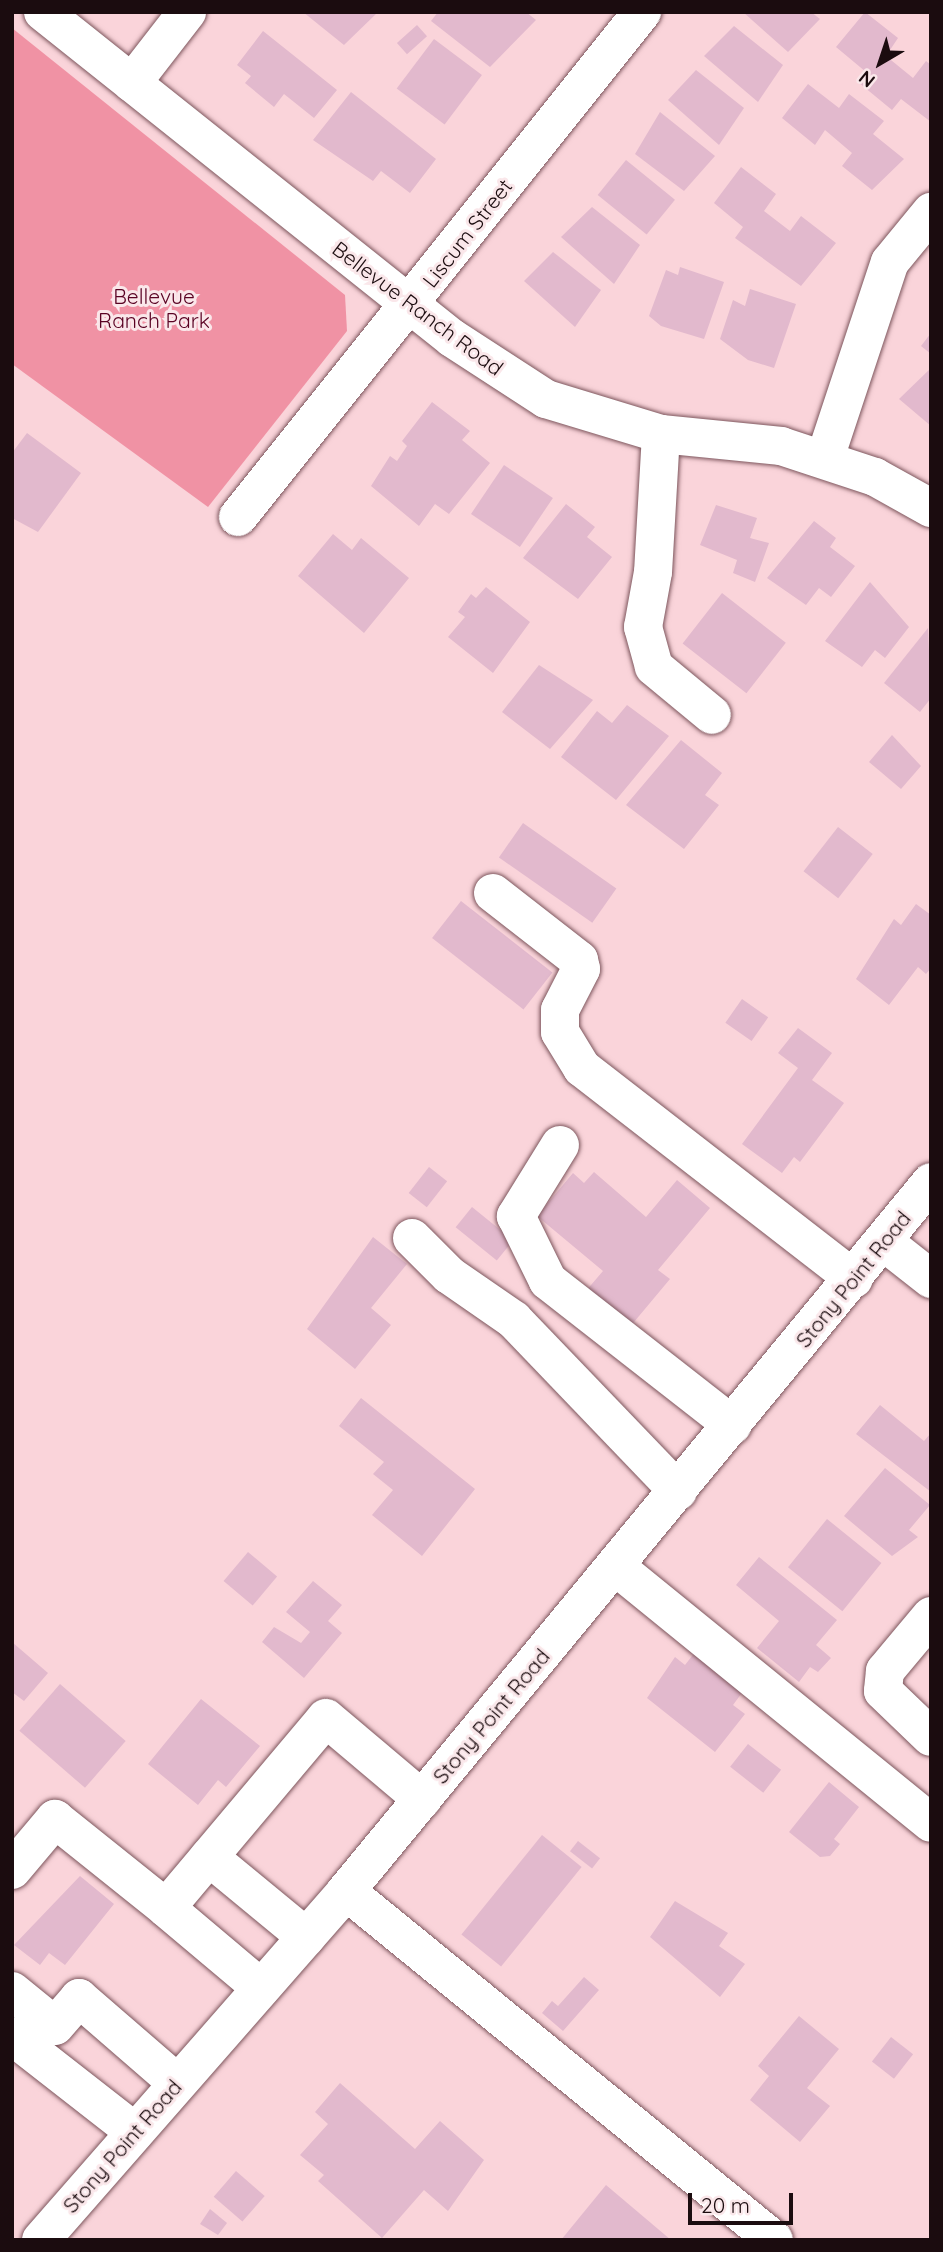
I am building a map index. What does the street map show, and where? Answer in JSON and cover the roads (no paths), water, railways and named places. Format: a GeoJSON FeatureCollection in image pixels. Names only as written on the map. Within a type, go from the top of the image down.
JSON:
{"type":"FeatureCollection","features":[{"type":"Feature","properties":{"kind":"street","name":"Bellevue Ranch Road"},"geometry":{"type":"LineString","coordinates":[[43,12],[410,305],[546,399],[661,434],[781,446],[825,458],[931,508]]}},
{"type":"Feature","properties":{"kind":"street"},"geometry":{"type":"LineString","coordinates":[[132,83],[187,12]]}},
{"type":"Feature","properties":{"kind":"street","name":"Liscum Street"},"geometry":{"type":"LineString","coordinates":[[238,517],[642,12]]}},
{"type":"Feature","properties":{"kind":"street"},"geometry":{"type":"LineString","coordinates":[[825,458],[890,262],[931,212]]}},
{"type":"Feature","properties":{"kind":"street"},"geometry":{"type":"LineString","coordinates":[[661,434],[643,627],[654,667],[712,715]]}},
{"type":"Feature","properties":{"kind":"street"},"geometry":{"type":"LineString","coordinates":[[493,893],[579,960],[581,969],[560,1010],[561,1032],[582,1068],[853,1279]]}},
{"type":"Feature","properties":{"kind":"street"},"geometry":{"type":"LineString","coordinates":[[560,1145],[516,1216],[548,1281],[732,1425]]}},
{"type":"Feature","properties":{"kind":"street","name":"Stony Point Road"},"geometry":{"type":"LineString","coordinates":[[41,2240],[346,1891],[931,1182]]}},
{"type":"Feature","properties":{"kind":"street"},"geometry":{"type":"LineString","coordinates":[[412,1238],[449,1275],[514,1320],[678,1491]]}},
{"type":"Feature","properties":{"kind":"street"},"geometry":{"type":"LineString","coordinates":[[884,1242],[931,1279]]}},
{"type":"Feature","properties":{"kind":"street"},"geometry":{"type":"LineString","coordinates":[[615,1566],[931,1823]]}},
{"type":"Feature","properties":{"kind":"street"},"geometry":{"type":"LineString","coordinates":[[931,1616],[885,1671],[883,1691],[931,1737]]}},
{"type":"Feature","properties":{"kind":"street"},"geometry":{"type":"LineString","coordinates":[[166,1908],[326,1718],[422,1799]]}},
{"type":"Feature","properties":{"kind":"street"},"geometry":{"type":"LineString","coordinates":[[12,1870],[55,1819],[261,1988]]}},
{"type":"Feature","properties":{"kind":"street"},"geometry":{"type":"LineString","coordinates":[[209,1857],[306,1937]]}},
{"type":"Feature","properties":{"kind":"street"},"geometry":{"type":"LineString","coordinates":[[346,1891],[774,2240]]}},
{"type":"Feature","properties":{"kind":"street"},"geometry":{"type":"LineString","coordinates":[[12,1991],[55,2026],[79,1998],[177,2083]]}},
{"type":"Feature","properties":{"kind":"street"},"geometry":{"type":"LineString","coordinates":[[12,2036],[135,2132]]}},
{"type":"Feature","properties":{"kind":"park label","name":"Bellevue Ranch Park"},"geometry":{"type":"Point","coordinates":[154,308]}}]}
